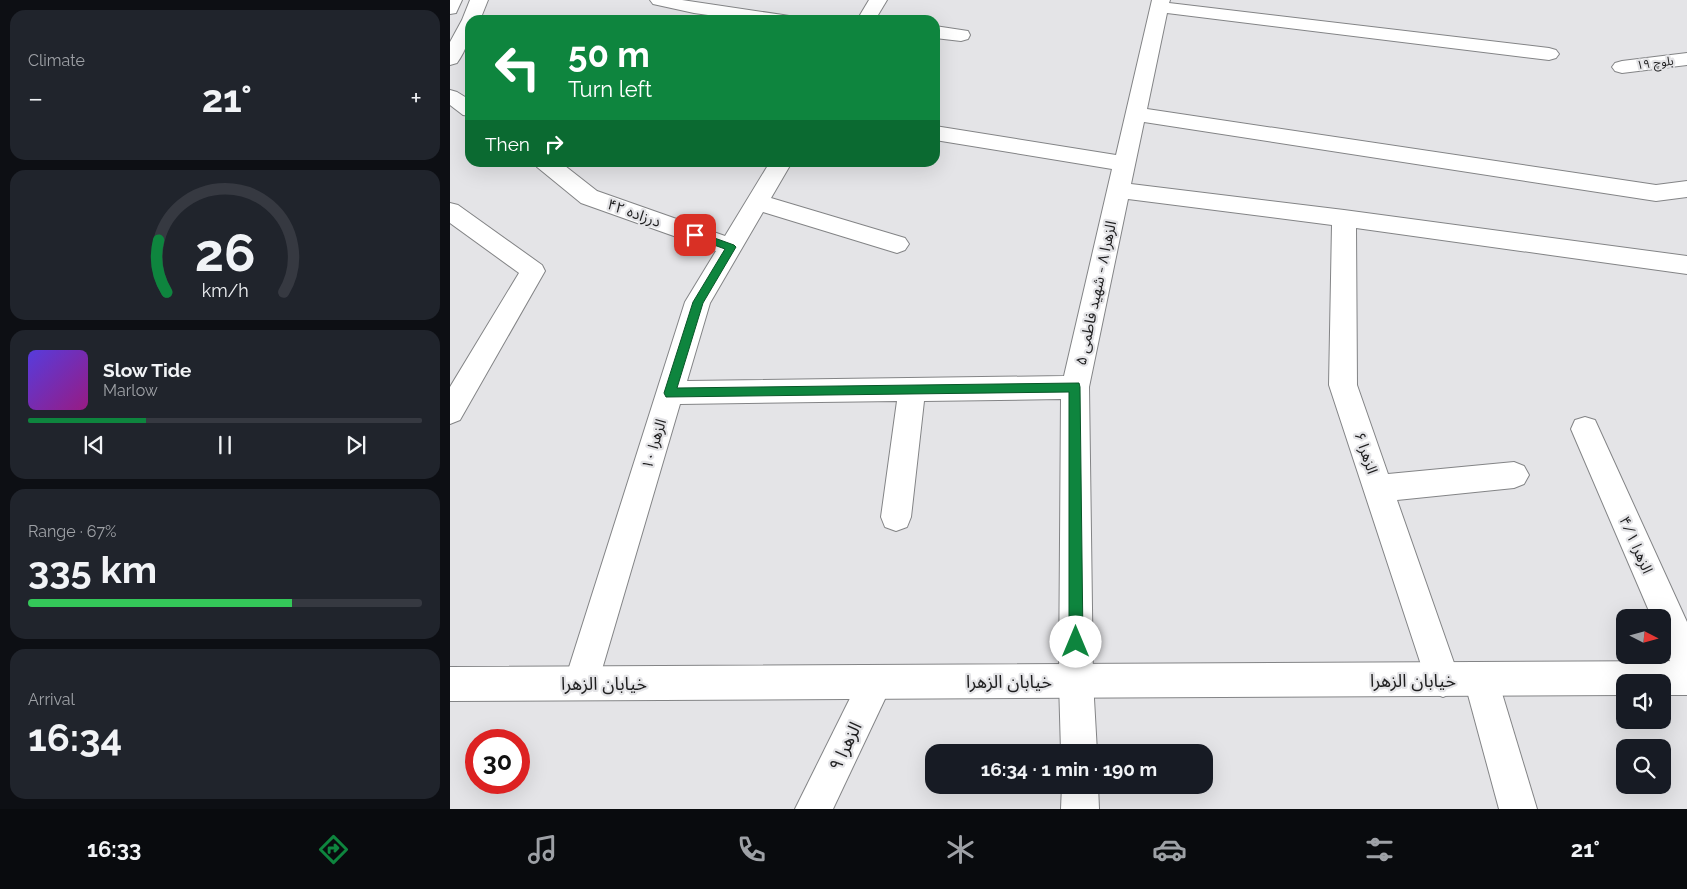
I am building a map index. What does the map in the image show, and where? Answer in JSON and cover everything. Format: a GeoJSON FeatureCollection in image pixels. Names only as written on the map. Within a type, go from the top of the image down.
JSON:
{"type":"FeatureCollection","features":[{"type":"Feature","properties":{"kind":"street"},"geometry":{"type":"LineString","coordinates":[[450,9],[453,0]]}},
{"type":"Feature","properties":{"kind":"street"},"geometry":{"type":"LineString","coordinates":[[473,15],[479,0]]}},
{"type":"Feature","properties":{"kind":"street"},"geometry":{"type":"LineString","coordinates":[[659,0],[697,4],[756,15]]}},
{"type":"Feature","properties":{"kind":"street"},"geometry":{"type":"LineString","coordinates":[[869,15],[878,0]]}},
{"type":"Feature","properties":{"kind":"street"},"geometry":{"type":"LineString","coordinates":[[1160,4],[1548,54]]}},
{"type":"Feature","properties":{"kind":"street","name":"الزهرا ۸ - شهید فاطمی ۵"},"geometry":{"type":"LineString","coordinates":[[1079,744],[1076,681],[1075,387],[1160,4]]}},
{"type":"Feature","properties":{"kind":"street"},"geometry":{"type":"LineString","coordinates":[[450,59],[465,30]]}},
{"type":"Feature","properties":{"kind":"street"},"geometry":{"type":"LineString","coordinates":[[940,32],[961,34]]}},
{"type":"Feature","properties":{"kind":"street","name":"بلوچ ۱۹"},"geometry":{"type":"LineString","coordinates":[[1622,67],[1687,59]]}},
{"type":"Feature","properties":{"kind":"street"},"geometry":{"type":"LineString","coordinates":[[450,96],[465,106]]}},
{"type":"Feature","properties":{"kind":"street"},"geometry":{"type":"LineString","coordinates":[[1135,114],[1656,193],[1687,189]]}},
{"type":"Feature","properties":{"kind":"street"},"geometry":{"type":"LineString","coordinates":[[940,134],[1124,164]]}},
{"type":"Feature","properties":{"kind":"street","name":"درزاده ۴۲"},"geometry":{"type":"LineString","coordinates":[[551,167],[589,197],[731,247]]}},
{"type":"Feature","properties":{"kind":"street","name":"الزهرا ۱۰"},"geometry":{"type":"LineString","coordinates":[[581,683],[698,302],[778,167]]}},
{"type":"Feature","properties":{"kind":"street"},"geometry":{"type":"LineString","coordinates":[[1118,190],[1344,218],[1687,265]]}},
{"type":"Feature","properties":{"kind":"street"},"geometry":{"type":"LineString","coordinates":[[758,202],[897,244]]}},
{"type":"Feature","properties":{"kind":"street"},"geometry":{"type":"LineString","coordinates":[[450,211],[533,272],[450,412]]}},
{"type":"Feature","properties":{"kind":"street","name":"الزهرا ۶"},"geometry":{"type":"LineString","coordinates":[[1344,218],[1343,385],[1443,680]]}},
{"type":"Feature","properties":{"kind":"street"},"geometry":{"type":"LineString","coordinates":[[670,393],[1075,387]]}},
{"type":"Feature","properties":{"kind":"street"},"geometry":{"type":"LineString","coordinates":[[896,517],[912,389]]}},
{"type":"Feature","properties":{"kind":"street","name":"الزهرا ۴/۱"},"geometry":{"type":"LineString","coordinates":[[1585,429],[1687,660]]}},
{"type":"Feature","properties":{"kind":"street"},"geometry":{"type":"LineString","coordinates":[[1378,488],[1514,475]]}},
{"type":"Feature","properties":{"kind":"street","name":"خیابان الزهرا"},"geometry":{"type":"LineString","coordinates":[[450,684],[1687,678]]}},
{"type":"Feature","properties":{"kind":"street"},"geometry":{"type":"LineString","coordinates":[[1481,680],[1518,809]]}},
{"type":"Feature","properties":{"kind":"street","name":"الزهرا ۹"},"geometry":{"type":"LineString","coordinates":[[814,809],[876,682]]}},
{"type":"Feature","properties":{"kind":"street"},"geometry":{"type":"LineString","coordinates":[[1080,794],[1080,809]]}},
{"type":"Feature","properties":{"kind":"route"},"geometry":{"type":"LineString","coordinates":[[695,235],[731,247],[698,302],[670,393],[1075,387],[1076,642]]}}]}
